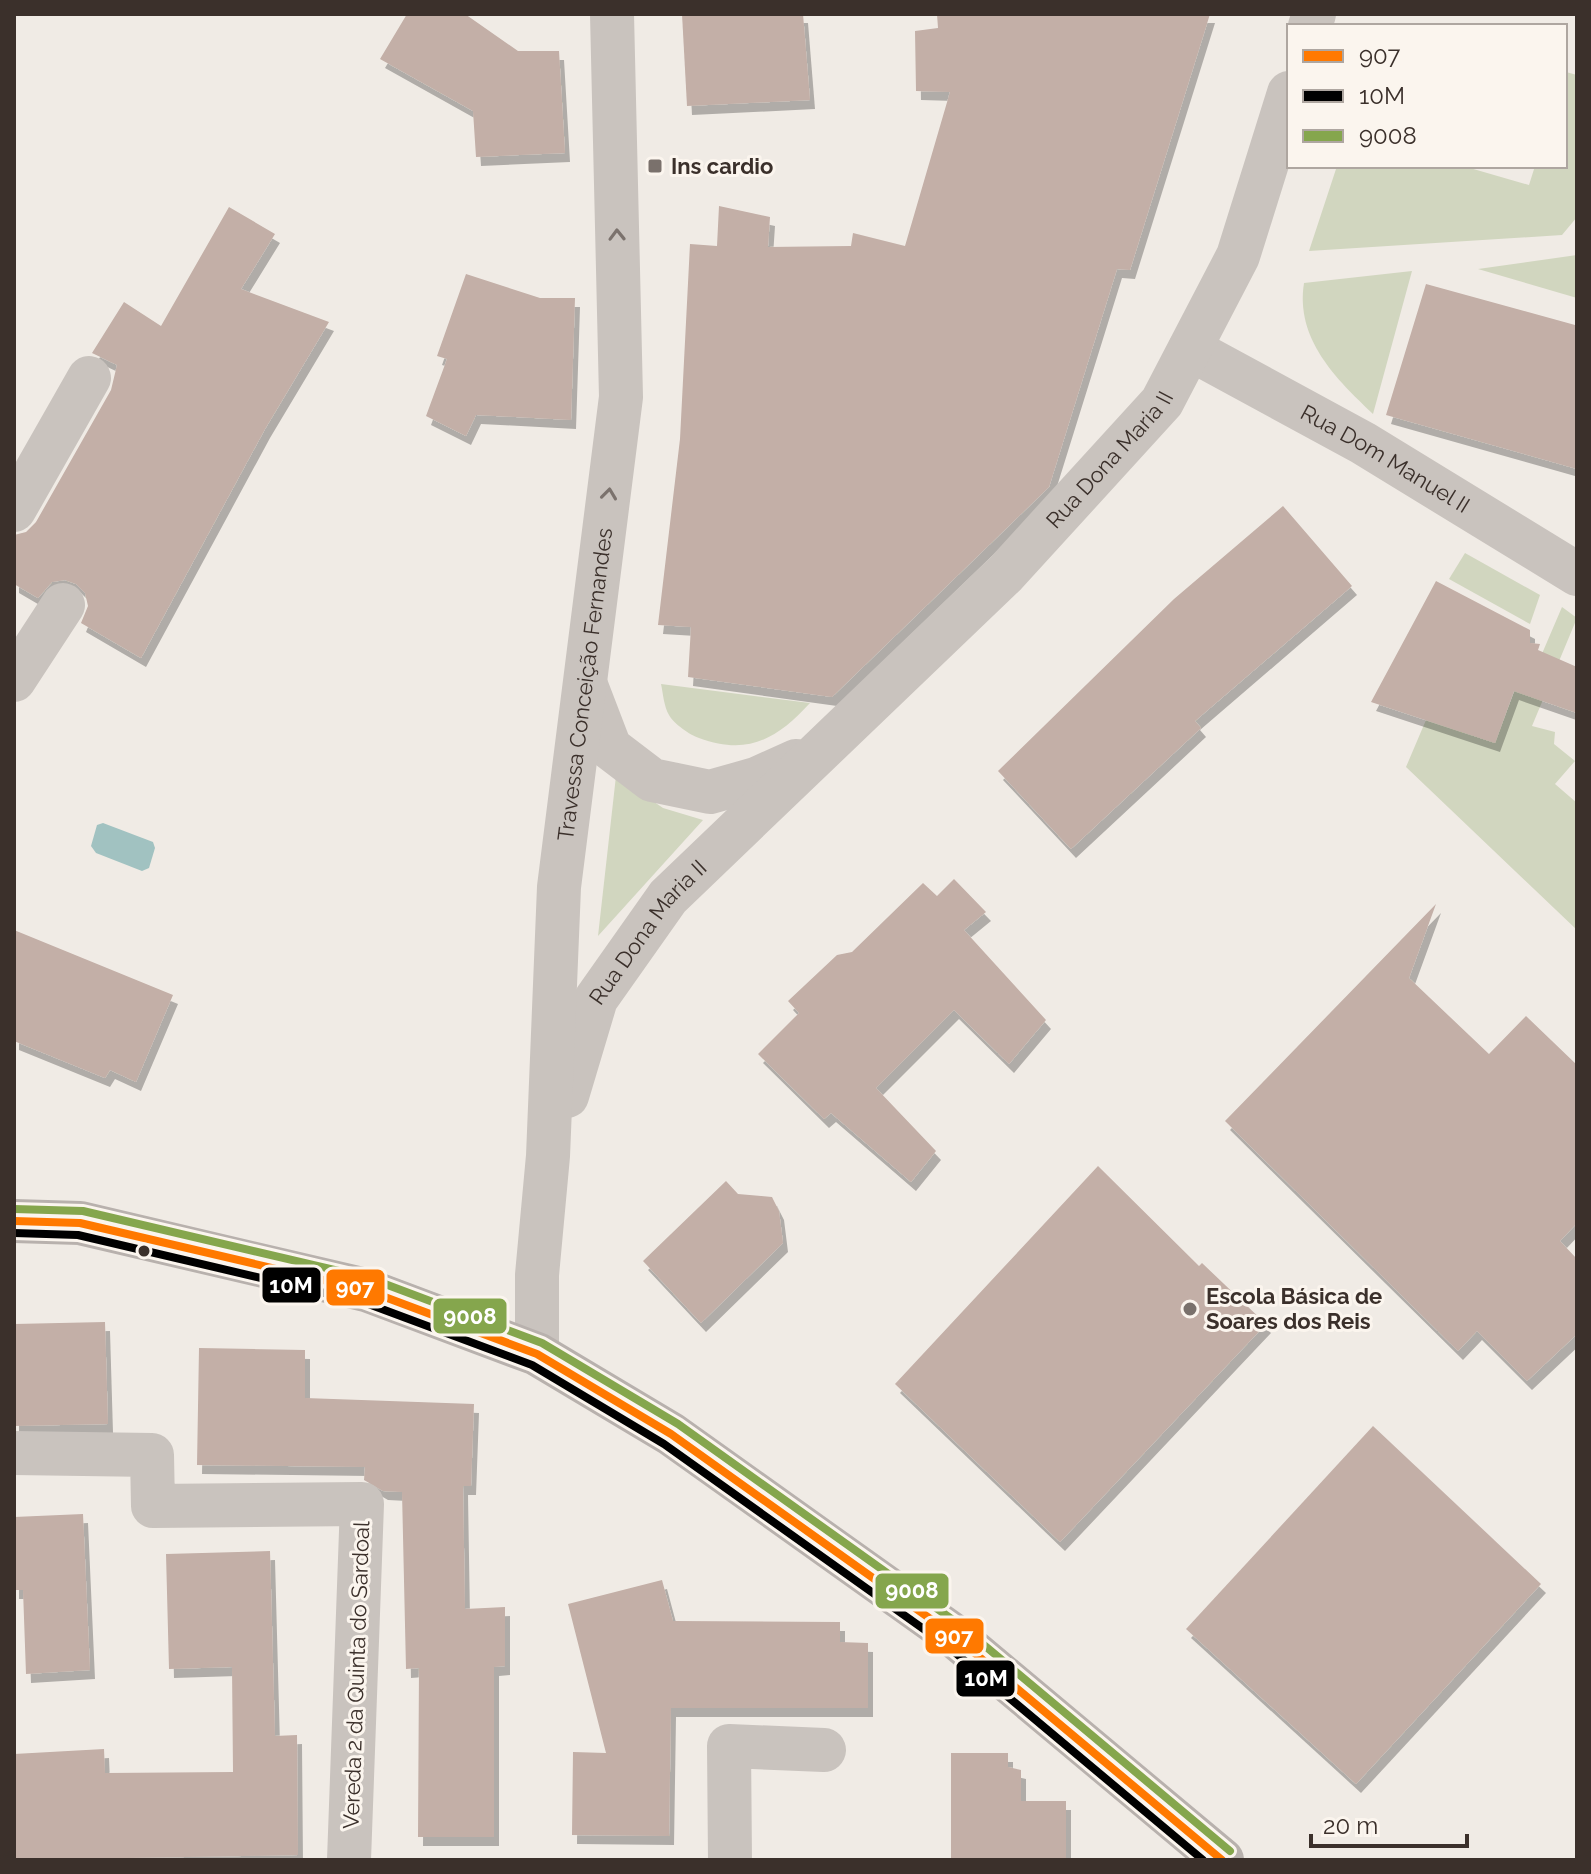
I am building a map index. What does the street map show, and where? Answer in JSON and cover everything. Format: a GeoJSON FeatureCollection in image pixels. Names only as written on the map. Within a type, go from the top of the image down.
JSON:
{"type":"FeatureCollection","features":[{"type":"Feature","properties":{"kind":"main road"},"geometry":{"type":"LineString","coordinates":[[14,1221],[80,1223],[366,1290],[537,1354],[671,1434],[953,1635],[1222,1860]]}},
{"type":"Feature","properties":{"kind":"street","name":"Travessa Conceição Fernandes"},"geometry":{"type":"LineString","coordinates":[[537,1354],[537,1275],[548,1156],[559,887],[621,397],[612,14]]}},
{"type":"Feature","properties":{"kind":"street","name":"Rua Dona Maria II"},"geometry":{"type":"LineString","coordinates":[[548,1156],[596,999],[668,897],[1006,573],[1162,402],[1238,256],[1287,99]]}},
{"type":"Feature","properties":{"kind":"street","name":"Rua Dom Manuel II"},"geometry":{"type":"LineString","coordinates":[[1190,349],[1363,443],[1577,574]]}},
{"type":"Feature","properties":{"kind":"street"},"geometry":{"type":"LineString","coordinates":[[14,510],[89,378]]}},
{"type":"Feature","properties":{"kind":"street"},"geometry":{"type":"LineString","coordinates":[[14,680],[63,605]]}},
{"type":"Feature","properties":{"kind":"street","name":"Rua Dona Maria II"},"geometry":{"type":"LineString","coordinates":[[585,682],[610,748],[652,780],[710,792],[756,779],[818,751]]}},
{"type":"Feature","properties":{"kind":"street","name":"Vereda 2 da Quinta do Sardoal"},"geometry":{"type":"LineString","coordinates":[[14,1453],[152,1455],[153,1506],[362,1504],[349,1860]]}},
{"type":"Feature","properties":{"kind":"street"},"geometry":{"type":"LineString","coordinates":[[730,1860],[729,1746],[824,1750]]}},
{"type":"Feature","properties":{"kind":"green space"},"geometry":{"type":"Polygon","coordinates":[[[1567,72],[1577,75],[1577,217],[1562,235],[1309,251],[1336,168],[1470,168],[1529,185],[1534,168],[1567,168],[1567,72]]]}},
{"type":"Feature","properties":{"kind":"green space"},"geometry":{"type":"Polygon","coordinates":[[[1577,255],[1577,298],[1478,269],[1577,255]]]}},
{"type":"Feature","properties":{"kind":"green space"},"geometry":{"type":"Polygon","coordinates":[[[1412,271],[1373,414],[1345,387],[1312,340],[1303,303],[1304,283],[1412,271]]]}},
{"type":"Feature","properties":{"kind":"green space"},"geometry":{"type":"Polygon","coordinates":[[[1465,553],[1540,595],[1530,624],[1449,579],[1465,553]]]}},
{"type":"Feature","properties":{"kind":"green space"},"geometry":{"type":"Polygon","coordinates":[[[1562,607],[1577,618],[1532,726],[1555,732],[1554,744],[1575,761],[1555,784],[1577,803],[1577,930],[1406,767],[1426,720],[1495,742],[1523,668],[1535,670],[1562,607]]]}},
{"type":"Feature","properties":{"kind":"green space"},"geometry":{"type":"Polygon","coordinates":[[[661,684],[810,703],[786,726],[760,741],[732,745],[716,743],[687,732],[671,718],[661,684]]]}},
{"type":"Feature","properties":{"kind":"green space"},"geometry":{"type":"Polygon","coordinates":[[[616,776],[663,808],[703,820],[598,936],[616,776]]]}},
{"type":"Feature","properties":{"kind":"water"},"geometry":{"type":"Polygon","coordinates":[[[103,823],[153,842],[155,848],[149,868],[142,871],[96,853],[91,846],[97,825],[103,823]]]}},
{"type":"Feature","properties":{"kind":"building"},"geometry":{"type":"Polygon","coordinates":[[[407,14],[465,14],[518,51],[559,51],[565,153],[476,157],[473,111],[380,59],[407,14]]]}},
{"type":"Feature","properties":{"kind":"building"},"geometry":{"type":"Polygon","coordinates":[[[682,14],[803,14],[810,100],[687,106],[682,14]]]}},
{"type":"Feature","properties":{"kind":"building"},"geometry":{"type":"Polygon","coordinates":[[[937,14],[1210,14],[1130,270],[1117,269],[1049,487],[832,697],[688,677],[691,627],[658,625],[680,439],[690,244],[717,246],[719,206],[770,217],[768,247],[851,246],[853,233],[905,246],[950,92],[916,91],[915,31],[938,28],[937,14]]]}},
{"type":"Feature","properties":{"kind":"building"},"geometry":{"type":"Polygon","coordinates":[[[229,207],[275,234],[241,289],[329,322],[265,429],[141,658],[81,623],[88,606],[85,593],[76,584],[65,580],[52,582],[38,598],[14,584],[14,535],[26,532],[36,522],[111,390],[117,365],[92,353],[124,302],[161,326],[229,207]]]}},
{"type":"Feature","properties":{"kind":"building"},"geometry":{"type":"Polygon","coordinates":[[[466,274],[540,298],[575,298],[571,420],[476,415],[466,436],[426,416],[447,359],[437,356],[466,274]]]}},
{"type":"Feature","properties":{"kind":"building"},"geometry":{"type":"Polygon","coordinates":[[[1426,284],[1575,325],[1577,320],[1577,469],[1386,415],[1426,284]]]}},
{"type":"Feature","properties":{"kind":"building"},"geometry":{"type":"Polygon","coordinates":[[[1283,506],[1352,586],[1195,721],[1201,728],[1071,849],[998,771],[1174,599],[1283,506]]]}},
{"type":"Feature","properties":{"kind":"building"},"geometry":{"type":"Polygon","coordinates":[[[1436,581],[1530,630],[1530,643],[1540,644],[1538,650],[1577,667],[1577,713],[1514,691],[1495,743],[1371,702],[1436,581]]]}},
{"type":"Feature","properties":{"kind":"building"},"geometry":{"type":"Polygon","coordinates":[[[954,879],[986,912],[964,930],[1046,1020],[1009,1064],[954,1010],[876,1088],[936,1151],[911,1182],[831,1113],[824,1119],[758,1054],[799,1013],[788,1001],[837,955],[852,952],[923,883],[937,896],[954,879]]]}},
{"type":"Feature","properties":{"kind":"building"},"geometry":{"type":"Polygon","coordinates":[[[1436,904],[1409,978],[1489,1054],[1526,1016],[1577,1065],[1577,1223],[1560,1241],[1577,1259],[1577,1334],[1527,1381],[1477,1331],[1458,1351],[1225,1121],[1436,904]]]}},
{"type":"Feature","properties":{"kind":"building"},"geometry":{"type":"Polygon","coordinates":[[[14,930],[173,995],[136,1082],[110,1070],[105,1078],[14,1041],[14,930]]]}},
{"type":"Feature","properties":{"kind":"building"},"geometry":{"type":"Polygon","coordinates":[[[1098,1166],[1199,1266],[1202,1263],[1266,1324],[1060,1542],[895,1384],[1098,1166]]]}},
{"type":"Feature","properties":{"kind":"building"},"geometry":{"type":"Polygon","coordinates":[[[726,1181],[738,1194],[772,1197],[779,1211],[783,1243],[701,1323],[643,1261],[726,1181]]]}},
{"type":"Feature","properties":{"kind":"building"},"geometry":{"type":"Polygon","coordinates":[[[105,1322],[108,1424],[14,1426],[14,1324],[105,1322]]]}},
{"type":"Feature","properties":{"kind":"building"},"geometry":{"type":"Polygon","coordinates":[[[199,1348],[305,1350],[305,1398],[474,1404],[471,1486],[463,1486],[465,1609],[505,1607],[505,1666],[494,1667],[494,1837],[418,1837],[419,1668],[406,1669],[402,1492],[383,1491],[364,1480],[365,1467],[197,1465],[199,1348]]]}},
{"type":"Feature","properties":{"kind":"building"},"geometry":{"type":"Polygon","coordinates":[[[1373,1426],[1541,1584],[1356,1784],[1186,1629],[1373,1426]]]}},
{"type":"Feature","properties":{"kind":"building"},"geometry":{"type":"Polygon","coordinates":[[[83,1514],[90,1670],[26,1674],[23,1590],[14,1590],[14,1517],[83,1514]]]}},
{"type":"Feature","properties":{"kind":"building"},"geometry":{"type":"Polygon","coordinates":[[[270,1551],[275,1736],[297,1735],[298,1855],[14,1860],[14,1754],[104,1749],[105,1773],[233,1772],[232,1667],[169,1669],[166,1554],[270,1551]]]}},
{"type":"Feature","properties":{"kind":"building"},"geometry":{"type":"Polygon","coordinates":[[[662,1580],[673,1621],[840,1622],[840,1642],[868,1643],[868,1708],[671,1708],[669,1836],[572,1835],[573,1752],[606,1753],[568,1604],[662,1580]]]}},
{"type":"Feature","properties":{"kind":"building"},"geometry":{"type":"Polygon","coordinates":[[[951,1753],[1008,1753],[1008,1767],[1021,1770],[1021,1801],[1066,1801],[1066,1860],[951,1860],[951,1753]]]}},
{"type":"Feature","properties":{"kind":"transit line","name":"9008"},"geometry":{"type":"LineString","coordinates":[[14,1209],[83,1211],[369,1278],[542,1343],[678,1424],[960,1625],[1230,1851]]}},
{"type":"Feature","properties":{"kind":"transit line","name":"907"},"geometry":{"type":"LineString","coordinates":[[14,1221],[80,1223],[366,1290],[537,1354],[671,1434],[953,1635],[1222,1860]]}},
{"type":"Feature","properties":{"kind":"transit line","name":"10M"},"geometry":{"type":"LineString","coordinates":[[14,1233],[78,1235],[363,1302],[532,1365],[664,1444],[946,1645],[1203,1860]]}},
{"type":"Feature","properties":{"kind":"place","name":"Ins cardio"},"geometry":{"type":"Point","coordinates":[655,166]}},
{"type":"Feature","properties":{"kind":"place","name":"Escola Básica de Soares dos Reis"},"geometry":{"type":"Point","coordinates":[1190,1309]}}]}
